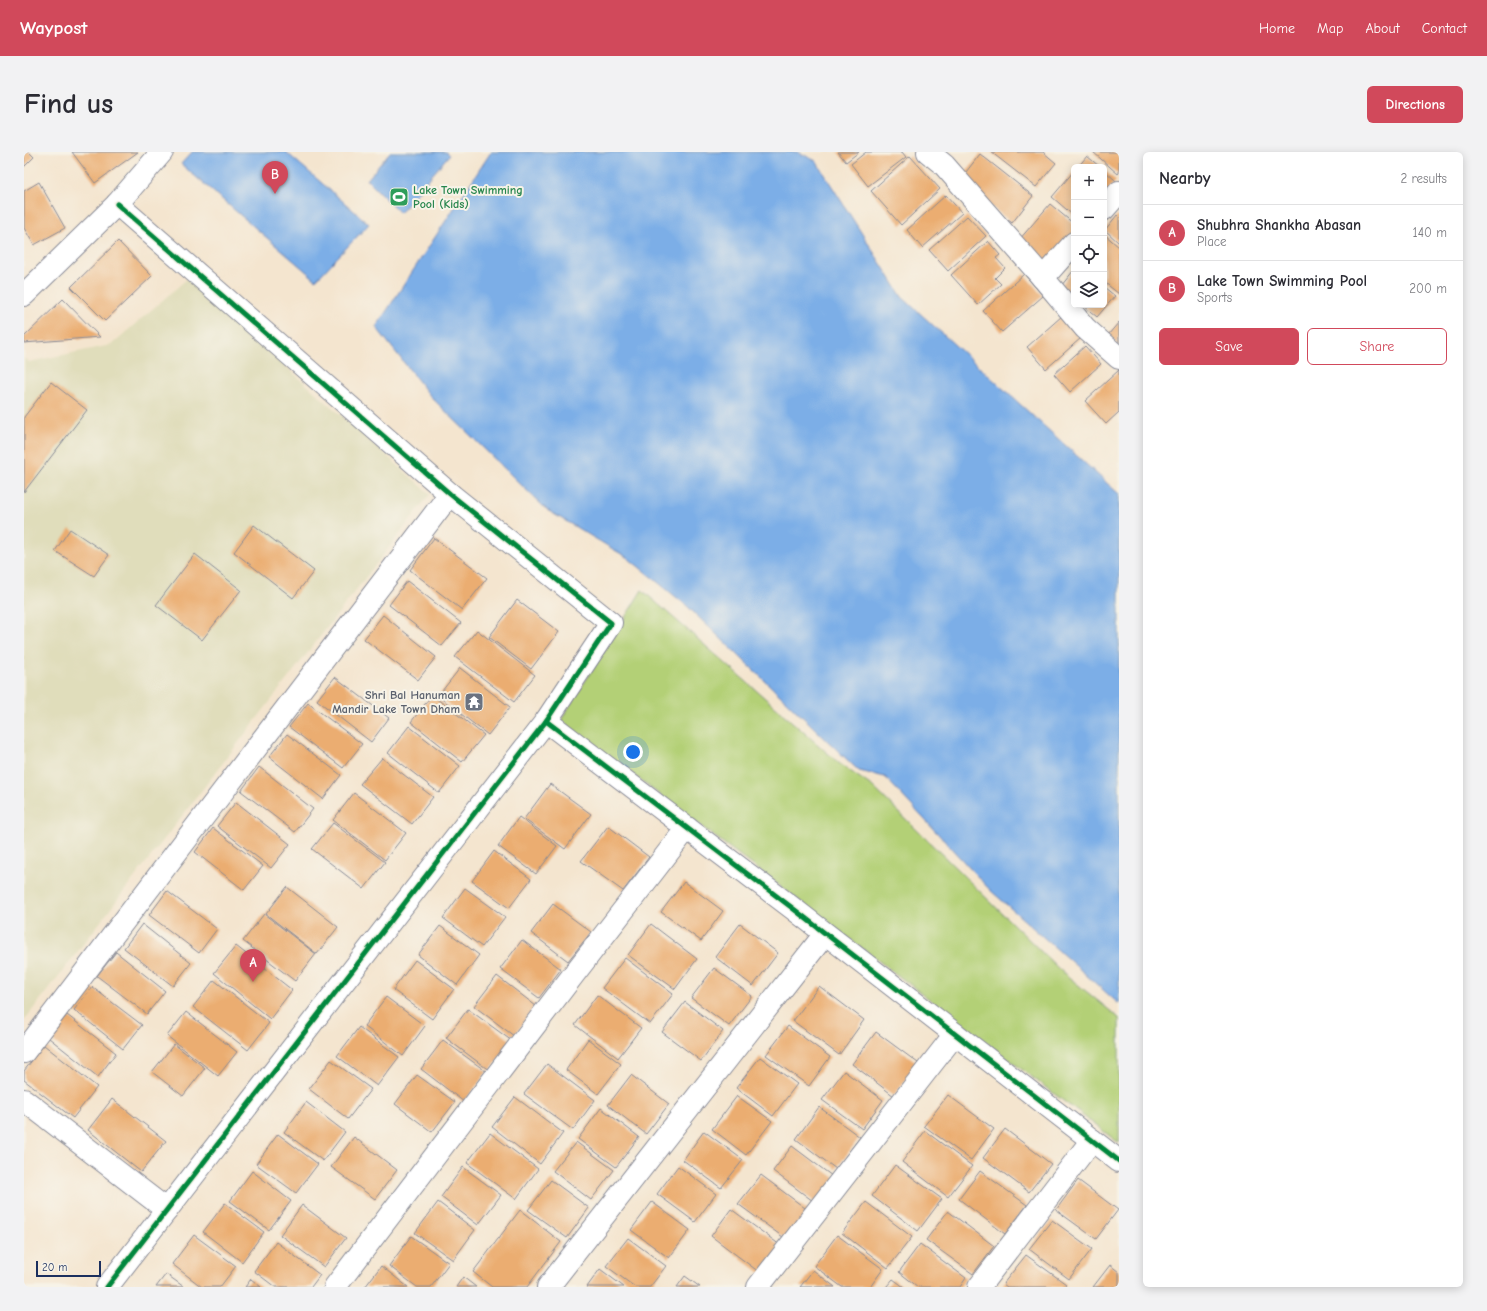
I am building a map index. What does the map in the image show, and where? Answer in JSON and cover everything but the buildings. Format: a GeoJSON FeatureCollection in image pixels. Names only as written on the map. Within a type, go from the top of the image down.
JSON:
{"type":"FeatureCollection","features":[{"type":"Feature","properties":{"kind":"street"},"geometry":{"type":"LineString","coordinates":[[24,295],[117,204],[162,152]]}},
{"type":"Feature","properties":{"kind":"street"},"geometry":{"type":"LineString","coordinates":[[942,156],[1085,328],[1119,358]]}},
{"type":"Feature","properties":{"kind":"street"},"geometry":{"type":"LineString","coordinates":[[1107,206],[1119,192]]}},
{"type":"Feature","properties":{"kind":"street"},"geometry":{"type":"LineString","coordinates":[[107,1287],[546,721],[611,623],[450,494],[117,204]]}},
{"type":"Feature","properties":{"kind":"street"},"geometry":{"type":"LineString","coordinates":[[1043,278],[1071,246]]}},
{"type":"Feature","properties":{"kind":"street"},"geometry":{"type":"LineString","coordinates":[[24,1052],[450,494]]}},
{"type":"Feature","properties":{"kind":"street"},"geometry":{"type":"LineString","coordinates":[[546,721],[1119,1161]]}},
{"type":"Feature","properties":{"kind":"street"},"geometry":{"type":"LineString","coordinates":[[335,1287],[564,986],[687,828]]}},
{"type":"Feature","properties":{"kind":"street"},"geometry":{"type":"LineString","coordinates":[[548,1287],[825,934]]}},
{"type":"Feature","properties":{"kind":"street"},"geometry":{"type":"LineString","coordinates":[[758,1287],[955,1034]]}},
{"type":"Feature","properties":{"kind":"street"},"geometry":{"type":"LineString","coordinates":[[24,1100],[167,1210]]}},
{"type":"Feature","properties":{"kind":"street"},"geometry":{"type":"LineString","coordinates":[[979,1287],[1092,1140]]}},
{"type":"Feature","properties":{"kind":"shaded area"},"geometry":{"type":"Polygon","coordinates":[[[187,279],[430,494],[24,1021],[24,358],[29,362],[111,345],[187,279]]]}},
{"type":"Feature","properties":{"kind":"green space"},"geometry":{"type":"Polygon","coordinates":[[[642,590],[840,764],[873,787],[1060,970],[1119,1018],[1119,1143],[561,720],[642,590]]]}},
{"type":"Feature","properties":{"kind":"water"},"geometry":{"type":"Polygon","coordinates":[[[192,152],[286,152],[369,224],[316,280],[181,164],[192,152]]]}},
{"type":"Feature","properties":{"kind":"water","name":"Lake Town Swimming Pool (Kids)"},"geometry":{"type":"Polygon","coordinates":[[[390,152],[446,152],[449,155],[400,213],[367,180],[390,152]]]}},
{"type":"Feature","properties":{"kind":"water"},"geometry":{"type":"Polygon","coordinates":[[[491,152],[798,152],[816,161],[902,297],[1119,494],[1119,1004],[990,890],[885,777],[859,771],[687,606],[628,558],[547,510],[431,397],[376,327],[491,152]]]}},
{"type":"Feature","properties":{"kind":"cycle path"},"geometry":{"type":"LineString","coordinates":[[107,1287],[546,721],[611,623],[450,494],[117,204]]}},
{"type":"Feature","properties":{"kind":"cycle path"},"geometry":{"type":"LineString","coordinates":[[546,721],[795,910],[1119,1161]]}},
{"type":"Feature","properties":{"kind":"place","name":"Lake Town Swimming Pool"},"geometry":{"type":"Point","coordinates":[275,194]}},
{"type":"Feature","properties":{"kind":"place","name":"Lake Town Swimming Pool (Kids)"},"geometry":{"type":"Point","coordinates":[399,197]}},
{"type":"Feature","properties":{"kind":"place","name":"Shri Bal Hanuman Mandir Lake Town Dham"},"geometry":{"type":"Point","coordinates":[474,702]}},
{"type":"Feature","properties":{"kind":"place","name":"Shubhra Shankha Abasan"},"geometry":{"type":"Point","coordinates":[253,982]}}]}
